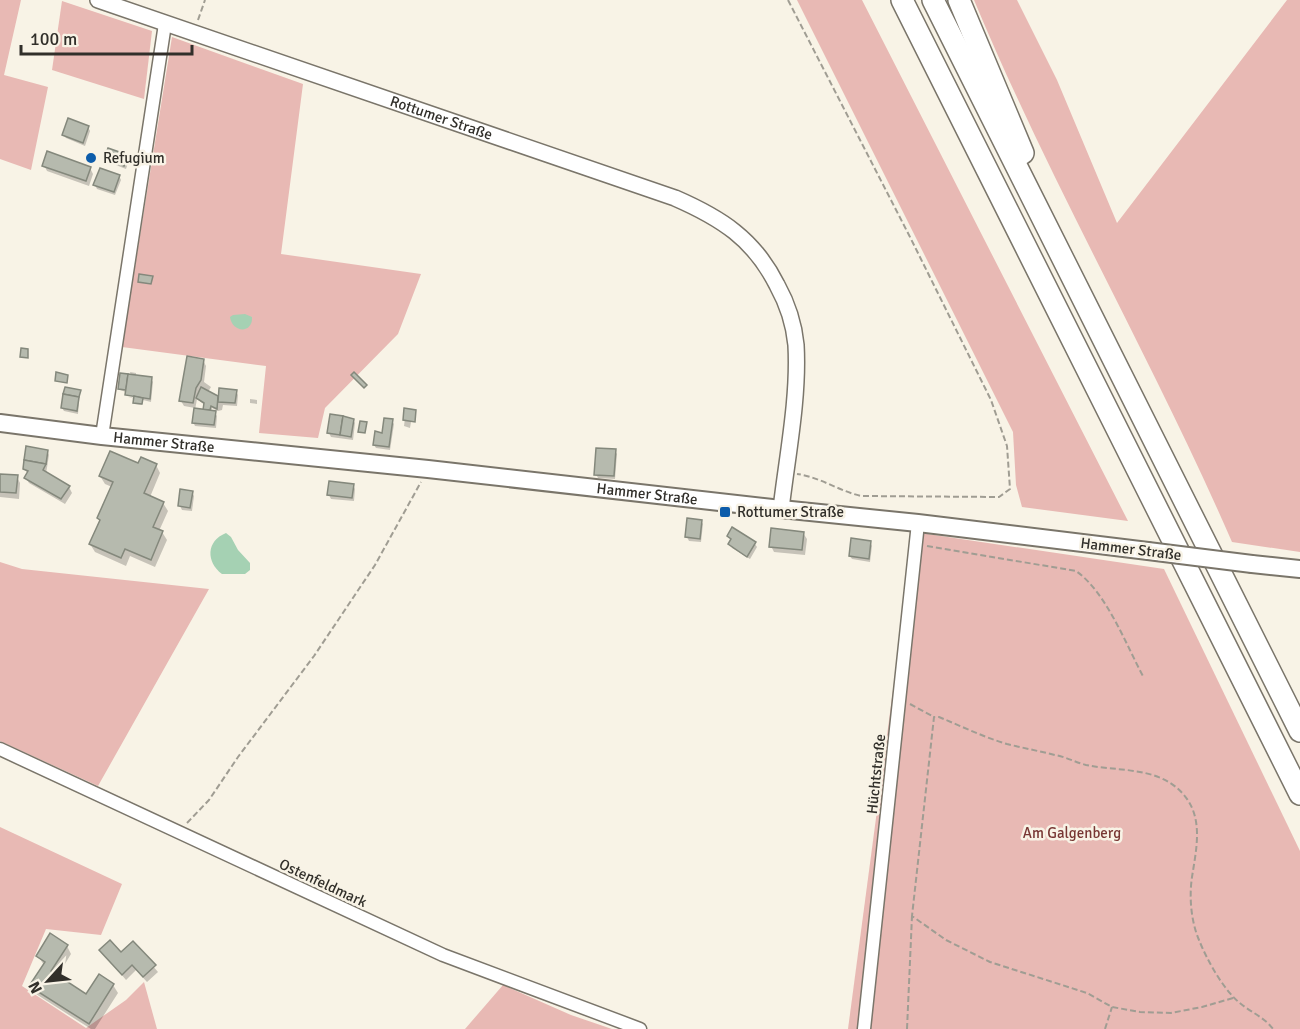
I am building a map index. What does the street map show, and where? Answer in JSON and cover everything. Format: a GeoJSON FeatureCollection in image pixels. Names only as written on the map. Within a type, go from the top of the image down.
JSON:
{"type":"FeatureCollection","features":[{"type":"Feature","properties":{"kind":"highway"},"geometry":{"type":"LineString","coordinates":[[892,0],[936,68]]}},
{"type":"Feature","properties":{"kind":"highway"},"geometry":{"type":"LineString","coordinates":[[902,0],[1300,794]]}},
{"type":"Feature","properties":{"kind":"highway"},"geometry":{"type":"LineString","coordinates":[[933,0],[1300,731]]}},
{"type":"Feature","properties":{"kind":"highway"},"geometry":{"type":"LineString","coordinates":[[959,0],[1019,141],[1043,219]]}},
{"type":"Feature","properties":{"kind":"main road","name":"Hammer Straße"},"geometry":{"type":"LineString","coordinates":[[0,423],[102,436],[918,523],[1300,569]]}},
{"type":"Feature","properties":{"kind":"street","name":"Rottumer Straße"},"geometry":{"type":"LineString","coordinates":[[98,0],[675,198],[718,218],[737,232],[755,249],[783,295],[792,321],[796,345],[796,385],[781,509]]}},
{"type":"Feature","properties":{"kind":"street","name":"Hammer Straße"},"geometry":{"type":"LineString","coordinates":[[102,436],[165,24]]}},
{"type":"Feature","properties":{"kind":"street","name":"Hüchtstraße"},"geometry":{"type":"LineString","coordinates":[[864,1029],[918,523]]}},
{"type":"Feature","properties":{"kind":"street","name":"Ostenfeldmark"},"geometry":{"type":"LineString","coordinates":[[0,749],[443,955],[640,1029]]}},
{"type":"Feature","properties":{"kind":"path"},"geometry":{"type":"LineString","coordinates":[[194,32],[205,0]]}},
{"type":"Feature","properties":{"kind":"path"},"geometry":{"type":"LineString","coordinates":[[785,473],[822,480],[846,493],[861,496],[999,497],[1010,489],[1007,446],[991,400],[906,228],[788,0]]}},
{"type":"Feature","properties":{"kind":"path"},"geometry":{"type":"LineString","coordinates":[[177,831],[191,821],[209,800],[238,757],[314,656],[375,565],[428,469]]}},
{"type":"Feature","properties":{"kind":"path"},"geometry":{"type":"LineString","coordinates":[[916,544],[1076,571],[1086,579],[1104,603],[1144,678]]}},
{"type":"Feature","properties":{"kind":"path"},"geometry":{"type":"LineString","coordinates":[[899,698],[934,717],[1006,743],[1058,755],[1084,764],[1116,770],[1139,771],[1165,780],[1177,788],[1196,812],[1197,853],[1191,878],[1191,906],[1198,938],[1213,968],[1233,998],[1273,1029]]}},
{"type":"Feature","properties":{"kind":"path"},"geometry":{"type":"LineString","coordinates":[[907,1029],[912,916],[934,717]]}},
{"type":"Feature","properties":{"kind":"path"},"geometry":{"type":"LineString","coordinates":[[912,916],[946,940],[990,962],[1087,993],[1112,1007],[1140,1012],[1170,1013],[1233,998]]}},
{"type":"Feature","properties":{"kind":"path"},"geometry":{"type":"LineString","coordinates":[[1105,1029],[1112,1007]]}},
{"type":"Feature","properties":{"kind":"green space"},"geometry":{"type":"Polygon","coordinates":[[[0,0],[21,0],[4,75],[48,87],[31,170],[0,159],[0,0]]]}},
{"type":"Feature","properties":{"kind":"green space"},"geometry":{"type":"Polygon","coordinates":[[[797,0],[862,0],[1128,521],[1022,507],[1016,485],[1013,432],[797,0]]]}},
{"type":"Feature","properties":{"kind":"green space"},"geometry":{"type":"Polygon","coordinates":[[[974,0],[1017,0],[1057,80],[1117,223],[1287,0],[1300,0],[1300,552],[1232,542],[1169,406],[1036,137],[974,0]]]}},
{"type":"Feature","properties":{"kind":"green space"},"geometry":{"type":"Polygon","coordinates":[[[62,1],[152,31],[144,99],[52,70],[62,1]]]}},
{"type":"Feature","properties":{"kind":"green space"},"geometry":{"type":"Polygon","coordinates":[[[172,37],[303,84],[281,254],[421,274],[398,334],[325,408],[318,438],[259,433],[266,366],[122,347],[172,37]]]}},
{"type":"Feature","properties":{"kind":"green space","name":"Am Galgenberg"},"geometry":{"type":"Polygon","coordinates":[[[914,532],[1164,569],[1300,851],[1300,1029],[848,1029],[914,532]]]}},
{"type":"Feature","properties":{"kind":"green space"},"geometry":{"type":"Polygon","coordinates":[[[0,562],[22,569],[209,589],[98,786],[0,741],[0,562]]]}},
{"type":"Feature","properties":{"kind":"green space"},"geometry":{"type":"Polygon","coordinates":[[[0,827],[122,884],[101,935],[46,929],[22,986],[86,1028],[126,1000],[144,982],[157,1029],[0,1029],[0,827]]]}},
{"type":"Feature","properties":{"kind":"green space"},"geometry":{"type":"Polygon","coordinates":[[[503,985],[571,1015],[612,1029],[465,1029],[503,985]]]}},
{"type":"Feature","properties":{"kind":"shaded area"},"geometry":{"type":"Polygon","coordinates":[[[245,314],[252,317],[251,323],[246,329],[238,329],[230,317],[245,314]]]}},
{"type":"Feature","properties":{"kind":"shaded area"},"geometry":{"type":"Polygon","coordinates":[[[226,533],[250,563],[250,570],[245,574],[222,574],[213,564],[210,552],[212,546],[219,537],[226,533]]]}},
{"type":"Feature","properties":{"kind":"building"},"geometry":{"type":"Polygon","coordinates":[[[68,118],[89,126],[83,143],[62,135],[68,118]]]}},
{"type":"Feature","properties":{"kind":"building"},"geometry":{"type":"Polygon","coordinates":[[[108,148],[128,155],[124,166],[104,159],[108,148]]]}},
{"type":"Feature","properties":{"kind":"building"},"geometry":{"type":"Polygon","coordinates":[[[47,151],[91,167],[86,181],[42,166],[47,151]]]}},
{"type":"Feature","properties":{"kind":"building"},"geometry":{"type":"Polygon","coordinates":[[[100,168],[120,175],[114,192],[93,185],[100,168]]]}},
{"type":"Feature","properties":{"kind":"building"},"geometry":{"type":"Polygon","coordinates":[[[139,274],[153,276],[151,284],[138,282],[139,274]]]}},
{"type":"Feature","properties":{"kind":"building"},"geometry":{"type":"Polygon","coordinates":[[[21,348],[28,349],[28,358],[20,357],[21,348]]]}},
{"type":"Feature","properties":{"kind":"building"},"geometry":{"type":"Polygon","coordinates":[[[187,356],[204,359],[201,380],[196,388],[193,403],[179,401],[187,356]]]}},
{"type":"Feature","properties":{"kind":"building"},"geometry":{"type":"Polygon","coordinates":[[[56,372],[68,375],[67,383],[55,381],[56,372]]]}},
{"type":"Feature","properties":{"kind":"building"},"geometry":{"type":"Polygon","coordinates":[[[354,372],[367,385],[364,388],[351,375],[354,372]]]}},
{"type":"Feature","properties":{"kind":"building"},"geometry":{"type":"Polygon","coordinates":[[[120,373],[128,374],[126,390],[118,389],[120,373]]]}},
{"type":"Feature","properties":{"kind":"building"},"geometry":{"type":"Polygon","coordinates":[[[128,374],[152,377],[150,399],[125,395],[128,374]]]}},
{"type":"Feature","properties":{"kind":"building"},"geometry":{"type":"Polygon","coordinates":[[[65,387],[81,390],[79,397],[63,394],[65,387]]]}},
{"type":"Feature","properties":{"kind":"building"},"geometry":{"type":"Polygon","coordinates":[[[201,387],[218,396],[217,409],[211,406],[210,410],[203,410],[204,403],[196,398],[201,387]]]}},
{"type":"Feature","properties":{"kind":"building"},"geometry":{"type":"Polygon","coordinates":[[[219,388],[237,390],[235,403],[218,402],[219,388]]]}},
{"type":"Feature","properties":{"kind":"building"},"geometry":{"type":"Polygon","coordinates":[[[63,394],[79,397],[77,411],[61,408],[63,394]]]}},
{"type":"Feature","properties":{"kind":"building"},"geometry":{"type":"Polygon","coordinates":[[[134,396],[143,398],[142,404],[133,403],[134,396]]]}},
{"type":"Feature","properties":{"kind":"building"},"geometry":{"type":"Polygon","coordinates":[[[194,408],[216,411],[214,425],[192,423],[194,408]]]}},
{"type":"Feature","properties":{"kind":"building"},"geometry":{"type":"Polygon","coordinates":[[[404,408],[416,410],[415,422],[403,420],[404,408]]]}},
{"type":"Feature","properties":{"kind":"building"},"geometry":{"type":"Polygon","coordinates":[[[330,414],[343,416],[340,435],[327,433],[330,414]]]}},
{"type":"Feature","properties":{"kind":"building"},"geometry":{"type":"Polygon","coordinates":[[[343,416],[354,419],[351,437],[340,435],[343,416]]]}},
{"type":"Feature","properties":{"kind":"building"},"geometry":{"type":"Polygon","coordinates":[[[384,418],[393,419],[389,447],[373,445],[375,431],[382,433],[384,418]]]}},
{"type":"Feature","properties":{"kind":"building"},"geometry":{"type":"Polygon","coordinates":[[[360,421],[367,422],[365,433],[358,432],[360,421]]]}},
{"type":"Feature","properties":{"kind":"building"},"geometry":{"type":"Polygon","coordinates":[[[26,446],[48,450],[46,464],[24,460],[26,446]]]}},
{"type":"Feature","properties":{"kind":"building"},"geometry":{"type":"Polygon","coordinates":[[[596,448],[616,449],[614,476],[594,475],[596,448]]]}},
{"type":"Feature","properties":{"kind":"building"},"geometry":{"type":"Polygon","coordinates":[[[110,451],[138,463],[141,457],[157,464],[144,493],[164,502],[153,527],[163,531],[151,560],[125,549],[121,558],[89,544],[100,520],[97,518],[113,482],[99,476],[110,451]]]}},
{"type":"Feature","properties":{"kind":"building"},"geometry":{"type":"Polygon","coordinates":[[[24,460],[46,464],[43,470],[70,486],[61,499],[24,478],[28,471],[23,469],[24,460]]]}},
{"type":"Feature","properties":{"kind":"building"},"geometry":{"type":"Polygon","coordinates":[[[0,474],[18,475],[16,493],[0,492],[0,474]]]}},
{"type":"Feature","properties":{"kind":"building"},"geometry":{"type":"Polygon","coordinates":[[[329,481],[354,484],[352,498],[327,495],[329,481]]]}},
{"type":"Feature","properties":{"kind":"building"},"geometry":{"type":"Polygon","coordinates":[[[180,489],[193,491],[190,508],[178,506],[180,489]]]}},
{"type":"Feature","properties":{"kind":"building"},"geometry":{"type":"Polygon","coordinates":[[[687,518],[702,520],[700,539],[685,537],[687,518]]]}},
{"type":"Feature","properties":{"kind":"building"},"geometry":{"type":"Polygon","coordinates":[[[732,527],[756,542],[747,557],[728,544],[731,539],[727,536],[732,527]]]}},
{"type":"Feature","properties":{"kind":"building"},"geometry":{"type":"Polygon","coordinates":[[[771,528],[804,532],[802,550],[769,547],[771,528]]]}},
{"type":"Feature","properties":{"kind":"building"},"geometry":{"type":"Polygon","coordinates":[[[851,538],[871,541],[869,559],[849,556],[851,538]]]}},
{"type":"Feature","properties":{"kind":"building"},"geometry":{"type":"Polygon","coordinates":[[[50,933],[68,945],[51,971],[86,994],[99,974],[114,984],[89,1024],[29,986],[45,962],[36,956],[50,933]]]}},
{"type":"Feature","properties":{"kind":"building"},"geometry":{"type":"Polygon","coordinates":[[[110,940],[121,952],[133,941],[156,965],[143,977],[132,965],[122,975],[99,950],[110,940]]]}},
{"type":"Feature","properties":{"kind":"place","name":"Refugium"},"geometry":{"type":"Point","coordinates":[91,158]}},
{"type":"Feature","properties":{"kind":"place","name":"Rottumer Straße"},"geometry":{"type":"Point","coordinates":[725,512]}}]}
